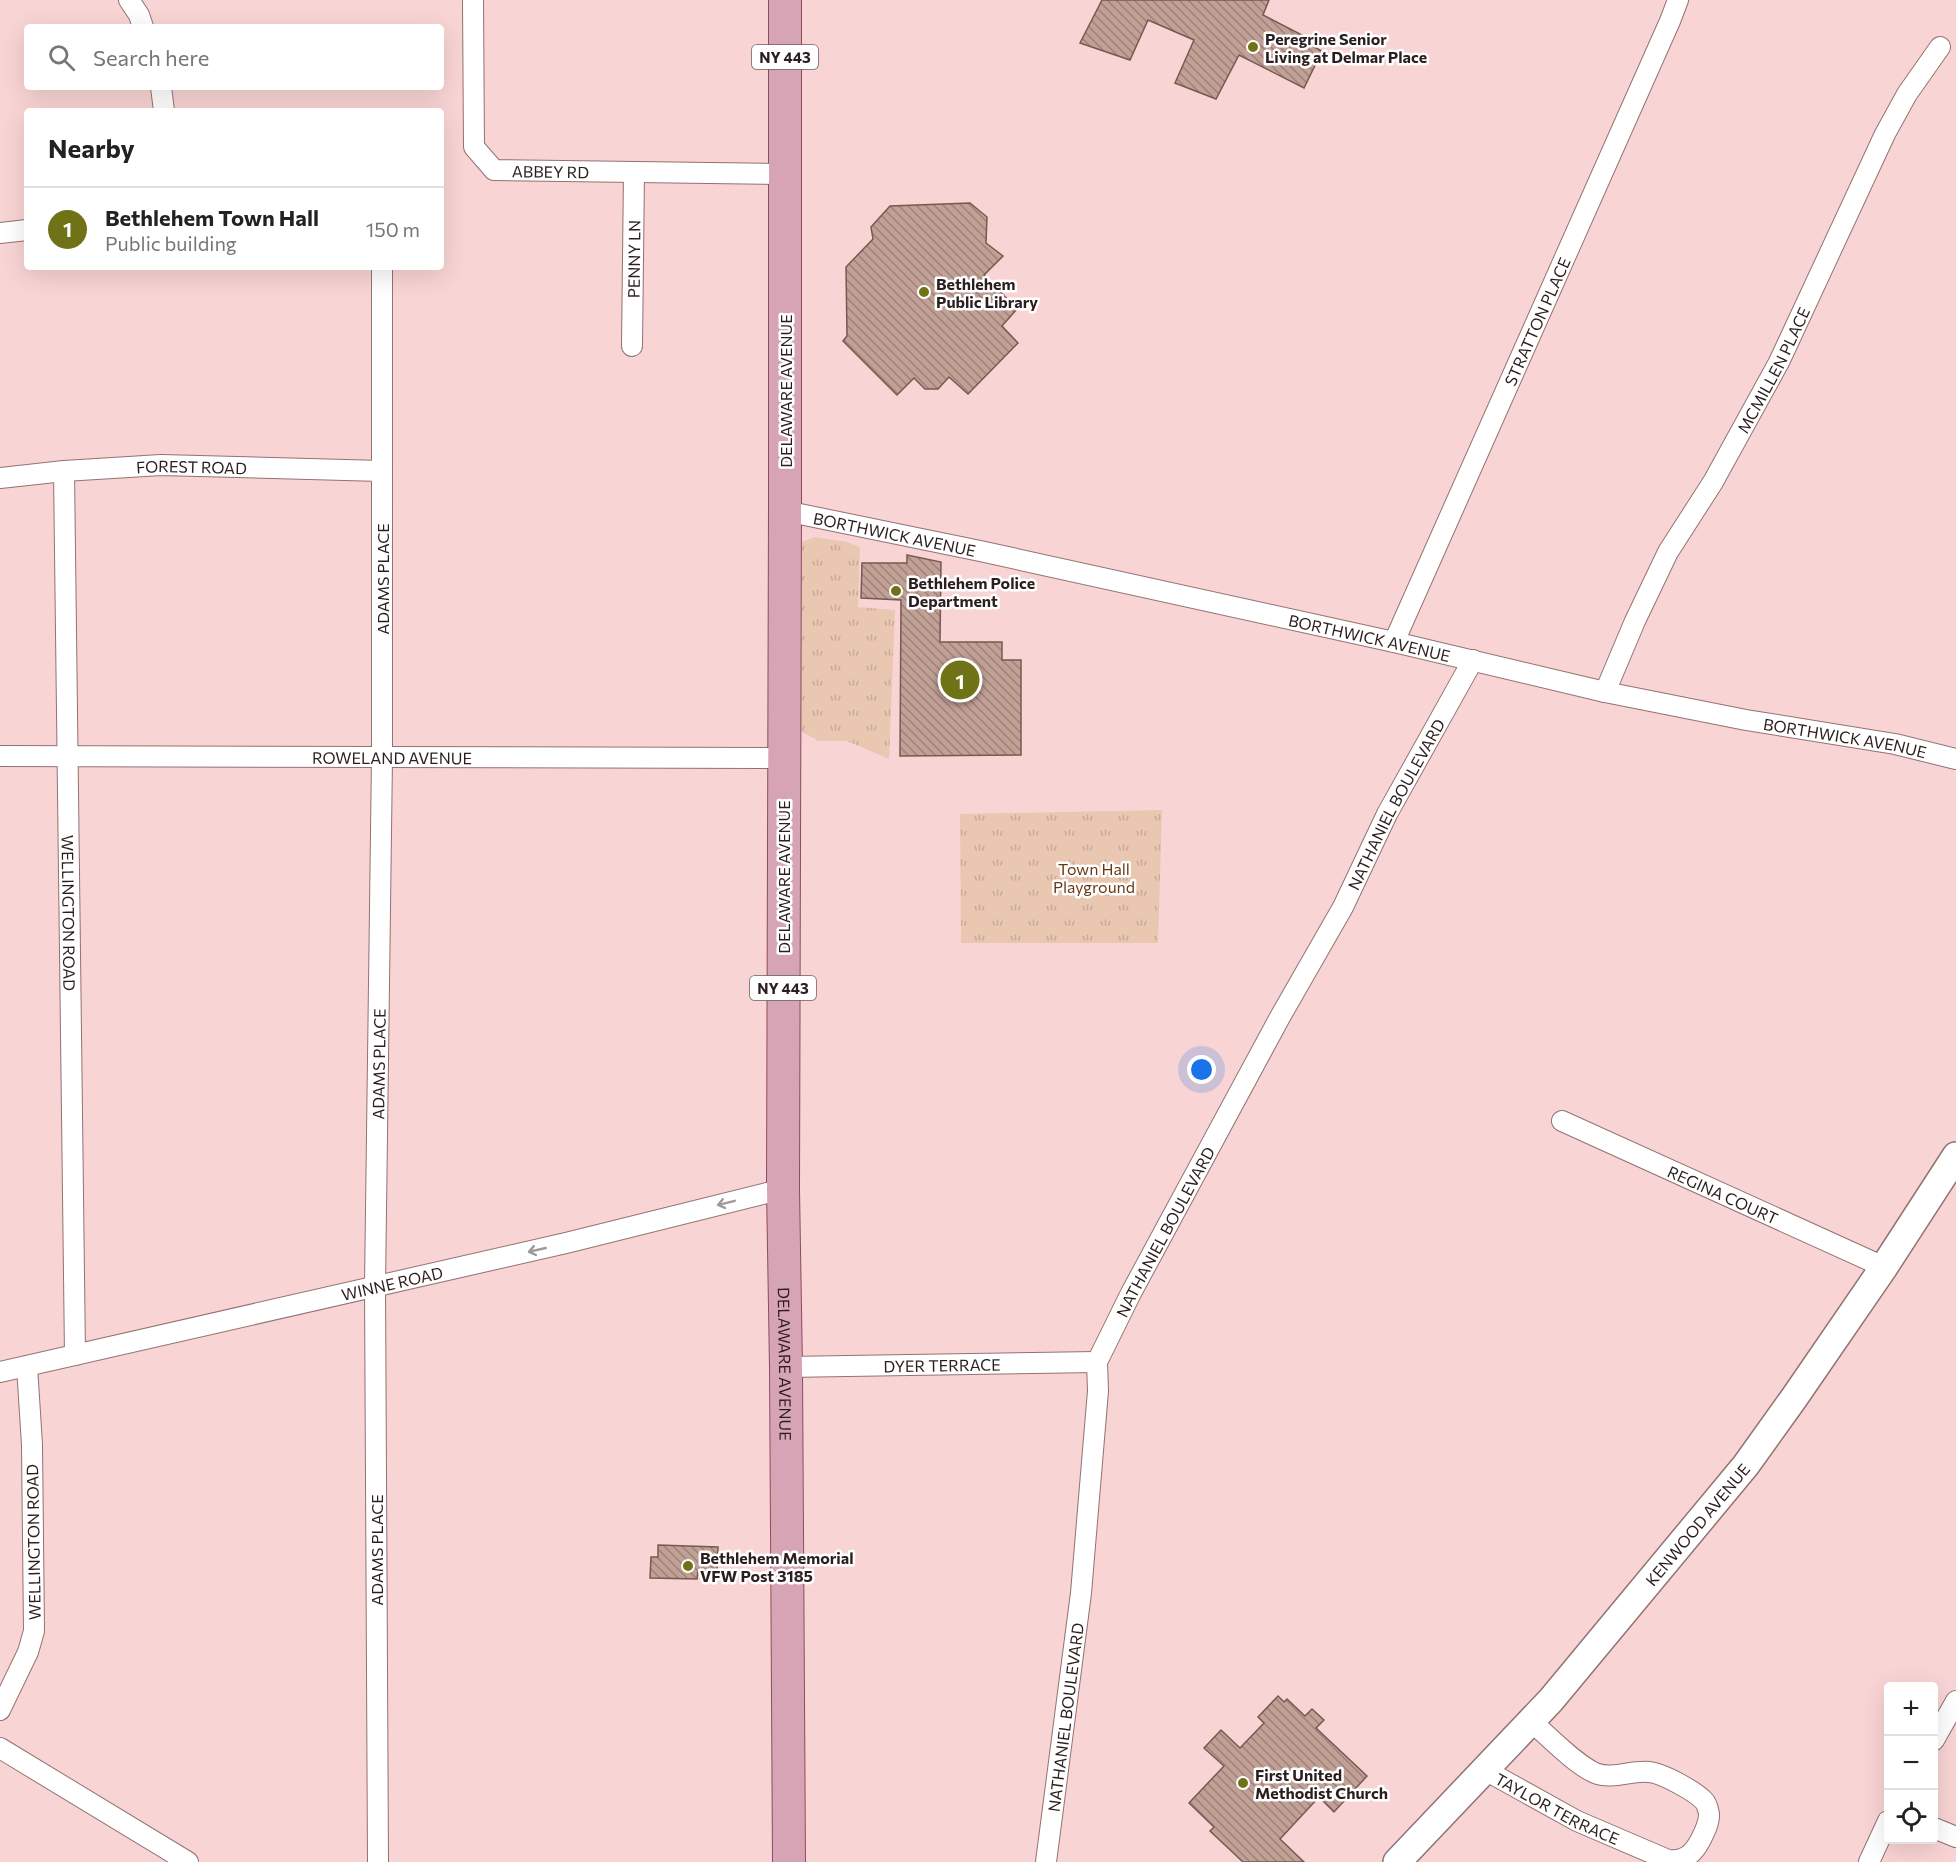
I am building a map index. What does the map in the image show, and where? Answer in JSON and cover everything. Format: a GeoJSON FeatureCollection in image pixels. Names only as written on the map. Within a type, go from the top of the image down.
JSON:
{"type":"FeatureCollection","features":[{"type":"Feature","properties":{"kind":"main road","name":"DELAWARE AVENUE"},"geometry":{"type":"LineString","coordinates":[[785,0],[783,1189],[789,1862]]}},
{"type":"Feature","properties":{"kind":"main road","name":"KENWOOD AVENUE"},"geometry":{"type":"LineString","coordinates":[[1397,1862],[1551,1700],[1746,1465],[1884,1267],[1956,1156]]}},
{"type":"Feature","properties":{"kind":"street"},"geometry":{"type":"LineString","coordinates":[[129,0],[142,24]]}},
{"type":"Feature","properties":{"kind":"street","name":"ABBEY RD"},"geometry":{"type":"LineString","coordinates":[[473,0],[474,147],[494,170],[785,174]]}},
{"type":"Feature","properties":{"kind":"street","name":"STRATTON PLACE"},"geometry":{"type":"LineString","coordinates":[[1394,642],[1678,0]]}},
{"type":"Feature","properties":{"kind":"street","name":"MCMILLEN PLACE"},"geometry":{"type":"LineString","coordinates":[[1605,692],[1668,552],[1713,482],[1779,362],[1885,134],[1907,94],[1940,47]]}},
{"type":"Feature","properties":{"kind":"street"},"geometry":{"type":"LineString","coordinates":[[161,90],[164,108]]}},
{"type":"Feature","properties":{"kind":"street","name":"PENNY LN"},"geometry":{"type":"LineString","coordinates":[[632,346],[634,172]]}},
{"type":"Feature","properties":{"kind":"street"},"geometry":{"type":"LineString","coordinates":[[0,232],[24,230]]}},
{"type":"Feature","properties":{"kind":"street","name":"ADAMS PLACE"},"geometry":{"type":"LineString","coordinates":[[378,1862],[375,1286],[382,757],[382,270]]}},
{"type":"Feature","properties":{"kind":"street","name":"FOREST ROAD"},"geometry":{"type":"LineString","coordinates":[[0,478],[64,471],[161,465],[382,471]]}},
{"type":"Feature","properties":{"kind":"street","name":"WELLINGTON ROAD"},"geometry":{"type":"LineString","coordinates":[[64,471],[75,1355]]}},
{"type":"Feature","properties":{"kind":"street","name":"BORTHWICK AVENUE"},"geometry":{"type":"LineString","coordinates":[[785,511],[980,551],[1394,642],[1605,692],[1746,720],[1895,744],[1956,759]]}},
{"type":"Feature","properties":{"kind":"street","name":"NATHANIEL BOULEVARD"},"geometry":{"type":"LineString","coordinates":[[1046,1862],[1081,1593],[1098,1391],[1097,1362],[1131,1293],[1263,1047],[1343,907],[1387,814],[1473,660]]}},
{"type":"Feature","properties":{"kind":"street","name":"ROWELAND AVENUE"},"geometry":{"type":"LineString","coordinates":[[0,756],[783,758]]}},
{"type":"Feature","properties":{"kind":"street","name":"REGINA COURT"},"geometry":{"type":"LineString","coordinates":[[1562,1121],[1884,1267]]}},
{"type":"Feature","properties":{"kind":"street","name":"WINNE ROAD"},"geometry":{"type":"LineString","coordinates":[[0,1372],[566,1243],[783,1189]]}},
{"type":"Feature","properties":{"kind":"street","name":"DYER TERRACE"},"geometry":{"type":"LineString","coordinates":[[786,1367],[1097,1362]]}},
{"type":"Feature","properties":{"kind":"street","name":"WELLINGTON ROAD"},"geometry":{"type":"LineString","coordinates":[[0,1710],[28,1652],[34,1631],[32,1445],[27,1366]]}},
{"type":"Feature","properties":{"kind":"street"},"geometry":{"type":"LineString","coordinates":[[1936,1736],[1956,1701]]}},
{"type":"Feature","properties":{"kind":"street","name":"TAYLOR TERRACE"},"geometry":{"type":"LineString","coordinates":[[1485,1770],[1577,1821],[1668,1860],[1676,1861],[1690,1856],[1704,1833],[1709,1814],[1706,1803],[1663,1775],[1649,1772],[1608,1776],[1594,1773],[1531,1721]]}},
{"type":"Feature","properties":{"kind":"street"},"geometry":{"type":"LineString","coordinates":[[0,1748],[188,1862]]}},
{"type":"Feature","properties":{"kind":"street"},"geometry":{"type":"LineString","coordinates":[[1869,1862],[1884,1830]]}},
{"type":"Feature","properties":{"kind":"street"},"geometry":{"type":"LineString","coordinates":[[1938,1830],[1956,1837]]}},
{"type":"Feature","properties":{"kind":"green space"},"geometry":{"type":"Polygon","coordinates":[[[815,537],[847,542],[860,547],[858,607],[895,610],[889,759],[847,741],[819,741],[798,730],[797,544],[815,537]]]}},
{"type":"Feature","properties":{"kind":"green space","name":"Town Hall Playground"},"geometry":{"type":"Polygon","coordinates":[[[1162,810],[1158,943],[961,943],[960,814],[1162,810]]]}},
{"type":"Feature","properties":{"kind":"building","name":"Peregrine Senior Living at Delmar Place"},"geometry":{"type":"Polygon","coordinates":[[[1102,0],[1269,0],[1263,15],[1306,37],[1304,42],[1322,51],[1304,88],[1239,55],[1216,99],[1175,83],[1194,40],[1148,20],[1130,60],[1080,43],[1102,0]]]}},
{"type":"Feature","properties":{"kind":"building","name":"Bethlehem Public Library"},"geometry":{"type":"Polygon","coordinates":[[[970,203],[987,217],[986,243],[1003,256],[984,275],[1017,309],[1002,326],[1018,343],[968,394],[949,377],[938,389],[925,389],[914,378],[897,395],[843,341],[847,336],[846,267],[873,239],[871,227],[890,206],[970,203]]]}},
{"type":"Feature","properties":{"kind":"building"},"geometry":{"type":"Polygon","coordinates":[[[907,555],[941,562],[940,642],[1002,642],[1002,660],[1021,660],[1021,755],[900,756],[901,600],[861,598],[862,563],[907,563],[907,555]]]}},
{"type":"Feature","properties":{"kind":"building","name":"Bethlehem Memorial VFW Post 3185"},"geometry":{"type":"Polygon","coordinates":[[[658,1545],[718,1547],[717,1572],[698,1571],[697,1579],[650,1578],[651,1557],[658,1557],[658,1545]]]}},
{"type":"Feature","properties":{"kind":"building","name":"First United Methodist Church"},"geometry":{"type":"Polygon","coordinates":[[[1278,1696],[1284,1702],[1287,1699],[1305,1716],[1312,1709],[1324,1720],[1316,1728],[1367,1776],[1334,1812],[1319,1797],[1280,1839],[1304,1862],[1243,1862],[1210,1831],[1214,1827],[1189,1803],[1224,1766],[1204,1748],[1221,1730],[1240,1748],[1264,1723],[1258,1717],[1278,1696]]]}},
{"type":"Feature","properties":{"kind":"place","name":"Peregrine Senior Living at Delmar Place"},"geometry":{"type":"Point","coordinates":[1253,47]}},
{"type":"Feature","properties":{"kind":"place","name":"Bethlehem Public Library"},"geometry":{"type":"Point","coordinates":[924,292]}},
{"type":"Feature","properties":{"kind":"place","name":"Bethlehem Police Department"},"geometry":{"type":"Point","coordinates":[896,591]}},
{"type":"Feature","properties":{"kind":"place","name":"Bethlehem Town Hall"},"geometry":{"type":"Point","coordinates":[960,680]}},
{"type":"Feature","properties":{"kind":"place","name":"Bethlehem Memorial VFW Post 3185"},"geometry":{"type":"Point","coordinates":[688,1566]}},
{"type":"Feature","properties":{"kind":"place","name":"First United Methodist Church"},"geometry":{"type":"Point","coordinates":[1243,1783]}}]}
